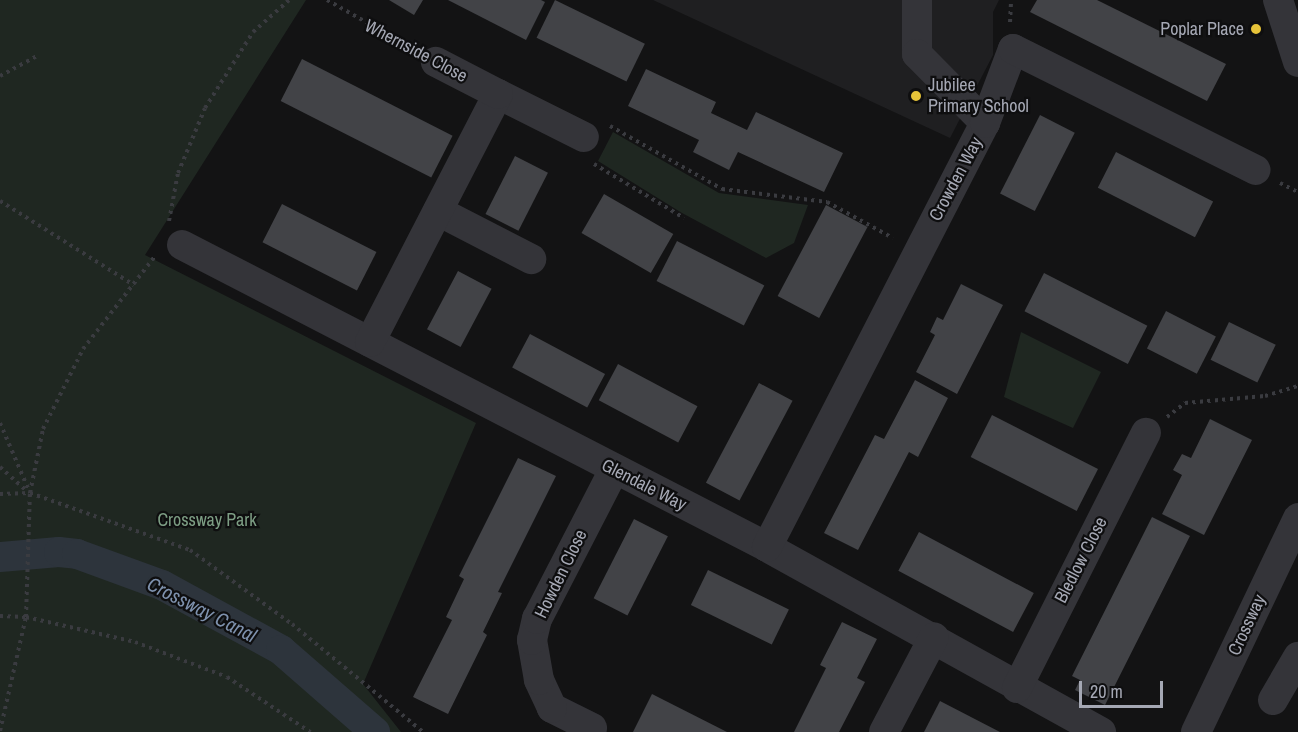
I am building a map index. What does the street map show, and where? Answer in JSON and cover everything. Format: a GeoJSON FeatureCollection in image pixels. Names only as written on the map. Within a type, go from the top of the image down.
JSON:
{"type":"FeatureCollection","features":[{"type":"Feature","properties":{"kind":"street"},"geometry":{"type":"LineString","coordinates":[[917,0],[917,54],[985,123]]}},
{"type":"Feature","properties":{"kind":"street"},"geometry":{"type":"LineString","coordinates":[[1278,0],[1298,62]]}},
{"type":"Feature","properties":{"kind":"street","name":"Crowden Way"},"geometry":{"type":"LineString","coordinates":[[767,547],[985,123],[1013,49],[1256,170]]}},
{"type":"Feature","properties":{"kind":"street","name":"Whernside Close"},"geometry":{"type":"LineString","coordinates":[[436,62],[592,141]]}},
{"type":"Feature","properties":{"kind":"street"},"geometry":{"type":"LineString","coordinates":[[370,342],[498,94]]}},
{"type":"Feature","properties":{"kind":"street"},"geometry":{"type":"LineString","coordinates":[[438,211],[531,259]]}},
{"type":"Feature","properties":{"kind":"street","name":"Glendale Way"},"geometry":{"type":"LineString","coordinates":[[170,240],[767,547],[934,637],[1017,688],[1101,732]]}},
{"type":"Feature","properties":{"kind":"street","name":"Bledlow Close"},"geometry":{"type":"LineString","coordinates":[[1017,688],[1146,432]]}},
{"type":"Feature","properties":{"kind":"street","name":"Howden Close"},"geometry":{"type":"LineString","coordinates":[[592,728],[552,708],[539,680],[532,640],[537,619],[614,470]]}},
{"type":"Feature","properties":{"kind":"street","name":"Crossway"},"geometry":{"type":"LineString","coordinates":[[1197,732],[1298,518]]}},
{"type":"Feature","properties":{"kind":"street"},"geometry":{"type":"LineString","coordinates":[[884,732],[934,637]]}},
{"type":"Feature","properties":{"kind":"street"},"geometry":{"type":"LineString","coordinates":[[1273,700],[1298,657]]}},
{"type":"Feature","properties":{"kind":"path"},"geometry":{"type":"LineString","coordinates":[[0,731],[26,617],[30,493],[43,429],[83,349],[170,240],[178,173],[205,108],[253,32],[289,0]]}},
{"type":"Feature","properties":{"kind":"path","name":"Whernside Close"},"geometry":{"type":"LineString","coordinates":[[327,0],[436,62]]}},
{"type":"Feature","properties":{"kind":"path"},"geometry":{"type":"LineString","coordinates":[[1010,30],[1011,0]]}},
{"type":"Feature","properties":{"kind":"path"},"geometry":{"type":"LineString","coordinates":[[0,76],[37,56]]}},
{"type":"Feature","properties":{"kind":"path"},"geometry":{"type":"LineString","coordinates":[[684,218],[592,162],[592,141],[610,126],[722,189],[827,202],[918,251]]}},
{"type":"Feature","properties":{"kind":"path"},"geometry":{"type":"LineString","coordinates":[[0,201],[135,285]]}},
{"type":"Feature","properties":{"kind":"path"},"geometry":{"type":"LineString","coordinates":[[1185,403],[1265,396],[1298,386]]}},
{"type":"Feature","properties":{"kind":"path"},"geometry":{"type":"LineString","coordinates":[[0,423],[30,493]]}},
{"type":"Feature","properties":{"kind":"path"},"geometry":{"type":"LineString","coordinates":[[0,467],[30,493],[190,550],[292,624],[423,732]]}},
{"type":"Feature","properties":{"kind":"path"},"geometry":{"type":"LineString","coordinates":[[0,494],[30,493]]}},
{"type":"Feature","properties":{"kind":"path"},"geometry":{"type":"LineString","coordinates":[[0,616],[26,617],[135,642],[227,677],[310,732]]}},
{"type":"Feature","properties":{"kind":"shaded area","name":"Jubilee Primary School"},"geometry":{"type":"Polygon","coordinates":[[[653,0],[999,0],[993,12],[993,55],[950,138],[653,0]]]}},
{"type":"Feature","properties":{"kind":"green space","name":"Crossway Park"},"geometry":{"type":"Polygon","coordinates":[[[0,0],[306,0],[145,255],[476,423],[363,684],[401,732],[0,732],[0,0]]]}},
{"type":"Feature","properties":{"kind":"green space"},"geometry":{"type":"Polygon","coordinates":[[[613,132],[719,193],[808,205],[794,243],[766,258],[682,213],[598,161],[613,132]]]}},
{"type":"Feature","properties":{"kind":"green space"},"geometry":{"type":"Polygon","coordinates":[[[1021,332],[1101,372],[1073,428],[1004,397],[1021,332]]]}},
{"type":"Feature","properties":{"kind":"building"},"geometry":{"type":"Polygon","coordinates":[[[389,0],[423,0],[414,15],[389,0]]]}},
{"type":"Feature","properties":{"kind":"building"},"geometry":{"type":"Polygon","coordinates":[[[448,0],[541,0],[545,2],[526,40],[448,0]]]}},
{"type":"Feature","properties":{"kind":"building"},"geometry":{"type":"Polygon","coordinates":[[[555,0],[645,44],[626,82],[537,38],[555,0]]]}},
{"type":"Feature","properties":{"kind":"building"},"geometry":{"type":"Polygon","coordinates":[[[1037,0],[1097,0],[1226,64],[1207,101],[1030,12],[1037,0]]]}},
{"type":"Feature","properties":{"kind":"building"},"geometry":{"type":"Polygon","coordinates":[[[302,59],[453,136],[431,178],[281,101],[302,59]]]}},
{"type":"Feature","properties":{"kind":"building"},"geometry":{"type":"Polygon","coordinates":[[[646,69],[716,102],[711,113],[747,130],[756,112],[843,153],[824,192],[738,152],[729,170],[693,152],[699,140],[628,106],[646,69]]]}},
{"type":"Feature","properties":{"kind":"building"},"geometry":{"type":"Polygon","coordinates":[[[1040,115],[1075,133],[1035,211],[1000,193],[1040,115]]]}},
{"type":"Feature","properties":{"kind":"building"},"geometry":{"type":"Polygon","coordinates":[[[1116,152],[1213,201],[1195,237],[1098,188],[1116,152]]]}},
{"type":"Feature","properties":{"kind":"building"},"geometry":{"type":"Polygon","coordinates":[[[515,156],[548,173],[518,231],[485,214],[515,156]]]}},
{"type":"Feature","properties":{"kind":"building"},"geometry":{"type":"Polygon","coordinates":[[[604,194],[673,234],[651,273],[582,233],[604,194]]]}},
{"type":"Feature","properties":{"kind":"building"},"geometry":{"type":"Polygon","coordinates":[[[282,204],[376,252],[357,290],[262,242],[282,204]]]}},
{"type":"Feature","properties":{"kind":"building"},"geometry":{"type":"Polygon","coordinates":[[[826,205],[867,227],[819,318],[778,296],[826,205]]]}},
{"type":"Feature","properties":{"kind":"building"},"geometry":{"type":"Polygon","coordinates":[[[677,241],[764,285],[744,326],[657,281],[677,241]]]}},
{"type":"Feature","properties":{"kind":"building"},"geometry":{"type":"Polygon","coordinates":[[[458,271],[492,289],[461,347],[427,329],[458,271]]]}},
{"type":"Feature","properties":{"kind":"building"},"geometry":{"type":"Polygon","coordinates":[[[1044,273],[1147,326],[1128,364],[1024,311],[1044,273]]]}},
{"type":"Feature","properties":{"kind":"building"},"geometry":{"type":"Polygon","coordinates":[[[961,284],[1003,305],[957,394],[916,372],[935,335],[930,332],[937,317],[943,320],[961,284]]]}},
{"type":"Feature","properties":{"kind":"building"},"geometry":{"type":"Polygon","coordinates":[[[1166,311],[1216,336],[1197,374],[1147,348],[1166,311]]]}},
{"type":"Feature","properties":{"kind":"building"},"geometry":{"type":"Polygon","coordinates":[[[1229,322],[1276,345],[1257,383],[1211,360],[1229,322]]]}},
{"type":"Feature","properties":{"kind":"building"},"geometry":{"type":"Polygon","coordinates":[[[530,334],[605,374],[587,407],[512,368],[530,334]]]}},
{"type":"Feature","properties":{"kind":"building"},"geometry":{"type":"Polygon","coordinates":[[[618,364],[697,406],[678,442],[599,400],[618,364]]]}},
{"type":"Feature","properties":{"kind":"building"},"geometry":{"type":"Polygon","coordinates":[[[915,380],[948,398],[918,457],[909,452],[858,550],[824,533],[875,435],[884,439],[915,380]]]}},
{"type":"Feature","properties":{"kind":"building"},"geometry":{"type":"Polygon","coordinates":[[[759,383],[793,401],[740,501],[706,483],[759,383]]]}},
{"type":"Feature","properties":{"kind":"building"},"geometry":{"type":"Polygon","coordinates":[[[992,415],[1098,469],[1077,511],[971,457],[992,415]]]}},
{"type":"Feature","properties":{"kind":"building"},"geometry":{"type":"Polygon","coordinates":[[[1210,419],[1252,440],[1204,535],[1162,514],[1182,475],[1173,470],[1182,454],[1191,458],[1210,419]]]}},
{"type":"Feature","properties":{"kind":"building"},"geometry":{"type":"Polygon","coordinates":[[[518,458],[556,476],[498,592],[502,593],[483,632],[487,635],[448,714],[413,697],[452,620],[446,617],[464,579],[459,576],[518,458]]]}},
{"type":"Feature","properties":{"kind":"building"},"geometry":{"type":"Polygon","coordinates":[[[1152,517],[1190,536],[1105,705],[1075,690],[1080,680],[1072,676],[1152,517]]]}},
{"type":"Feature","properties":{"kind":"building"},"geometry":{"type":"Polygon","coordinates":[[[634,519],[668,536],[627,616],[594,598],[634,519]]]}},
{"type":"Feature","properties":{"kind":"building"},"geometry":{"type":"Polygon","coordinates":[[[919,532],[1034,593],[1013,632],[898,571],[919,532]]]}},
{"type":"Feature","properties":{"kind":"building"},"geometry":{"type":"Polygon","coordinates":[[[708,570],[789,609],[772,645],[691,605],[708,570]]]}},
{"type":"Feature","properties":{"kind":"building"},"geometry":{"type":"Polygon","coordinates":[[[842,622],[877,639],[857,678],[865,682],[839,732],[794,732],[826,668],[820,665],[842,622]]]}},
{"type":"Feature","properties":{"kind":"building"},"geometry":{"type":"Polygon","coordinates":[[[652,694],[727,732],[633,732],[652,694]]]}},
{"type":"Feature","properties":{"kind":"building"},"geometry":{"type":"Polygon","coordinates":[[[940,701],[1000,732],[924,732],[940,701]]]}},
{"type":"Feature","properties":{"kind":"waterway","name":"Crossway Canal"},"geometry":{"type":"LineString","coordinates":[[0,557],[59,552],[77,554],[162,585],[281,650],[375,732]]}},
{"type":"Feature","properties":{"kind":"place","name":"Poplar Place"},"geometry":{"type":"Point","coordinates":[1256,29]}},
{"type":"Feature","properties":{"kind":"place","name":"Jubilee Primary School"},"geometry":{"type":"Point","coordinates":[916,96]}}]}
